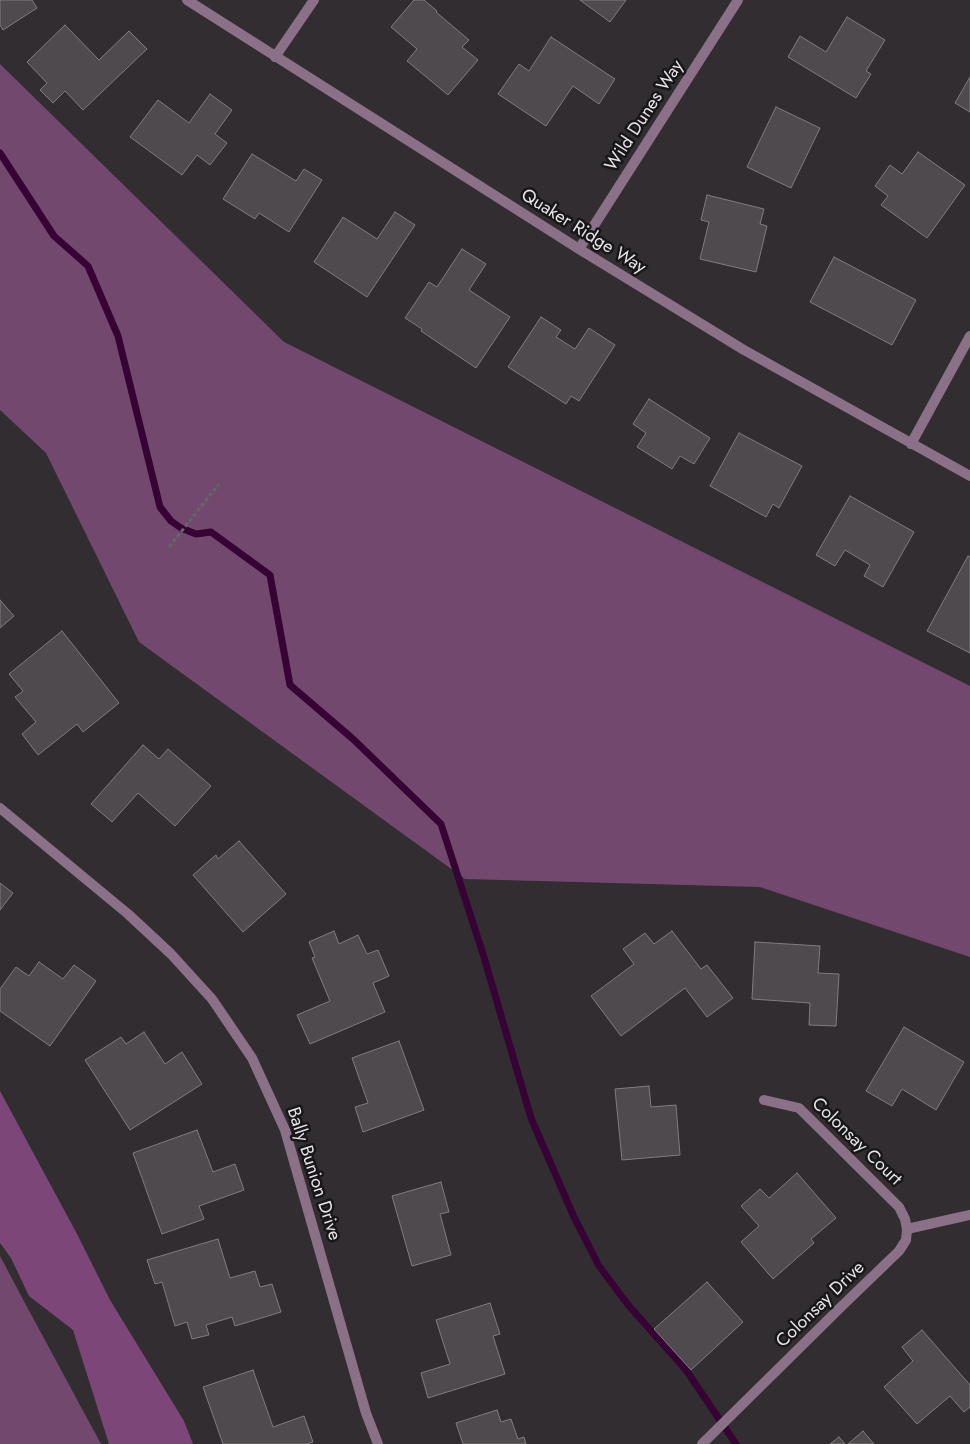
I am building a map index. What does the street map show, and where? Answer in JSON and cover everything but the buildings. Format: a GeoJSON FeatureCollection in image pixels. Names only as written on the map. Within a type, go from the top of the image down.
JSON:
{"type":"FeatureCollection","features":[{"type":"Feature","properties":{"kind":"street","name":"Quaker Ridge Way"},"geometry":{"type":"LineString","coordinates":[[187,0],[579,249],[744,350],[970,476]]}},
{"type":"Feature","properties":{"kind":"street"},"geometry":{"type":"LineString","coordinates":[[275,57],[314,0]]}},
{"type":"Feature","properties":{"kind":"street","name":"Wild Dunes Way"},"geometry":{"type":"LineString","coordinates":[[579,249],[738,0]]}},
{"type":"Feature","properties":{"kind":"street"},"geometry":{"type":"LineString","coordinates":[[911,444],[970,336]]}},
{"type":"Feature","properties":{"kind":"street","name":"Bally Bunion Drive"},"geometry":{"type":"LineString","coordinates":[[0,808],[128,914],[171,954],[212,999],[252,1058],[285,1130],[366,1413],[378,1444]]}},
{"type":"Feature","properties":{"kind":"street","name":"Colonsay Court"},"geometry":{"type":"LineString","coordinates":[[764,1100],[799,1108],[899,1207],[905,1219],[907,1229]]}},
{"type":"Feature","properties":{"kind":"street"},"geometry":{"type":"LineString","coordinates":[[907,1229],[970,1215]]}},
{"type":"Feature","properties":{"kind":"street","name":"Colonsay Drive"},"geometry":{"type":"LineString","coordinates":[[702,1444],[899,1251],[906,1240],[907,1229]]}},
{"type":"Feature","properties":{"kind":"path"},"geometry":{"type":"LineString","coordinates":[[169,547],[218,484]]}},
{"type":"Feature","properties":{"kind":"shaded area"},"geometry":{"type":"Polygon","coordinates":[[[0,64],[284,342],[970,686],[970,957],[760,887],[465,879],[139,642],[46,453],[0,410],[0,64]]]}},
{"type":"Feature","properties":{"kind":"shaded area"},"geometry":{"type":"Polygon","coordinates":[[[0,1091],[77,1234],[110,1300],[184,1421],[193,1444],[109,1444],[73,1330],[29,1296],[11,1258],[0,1243],[0,1091]]]}},
{"type":"Feature","properties":{"kind":"shaded area"},"geometry":{"type":"Polygon","coordinates":[[[0,1256],[26,1305],[101,1444],[0,1444],[0,1256]]]}},
{"type":"Feature","properties":{"kind":"waterway"},"geometry":{"type":"LineString","coordinates":[[0,153],[54,236],[88,266],[118,336],[160,507],[171,521],[181,528],[196,534],[211,532],[270,575],[290,685],[353,739],[441,824],[483,954],[531,1118],[574,1217],[599,1266],[629,1306],[686,1370],[736,1444]]}}]}
